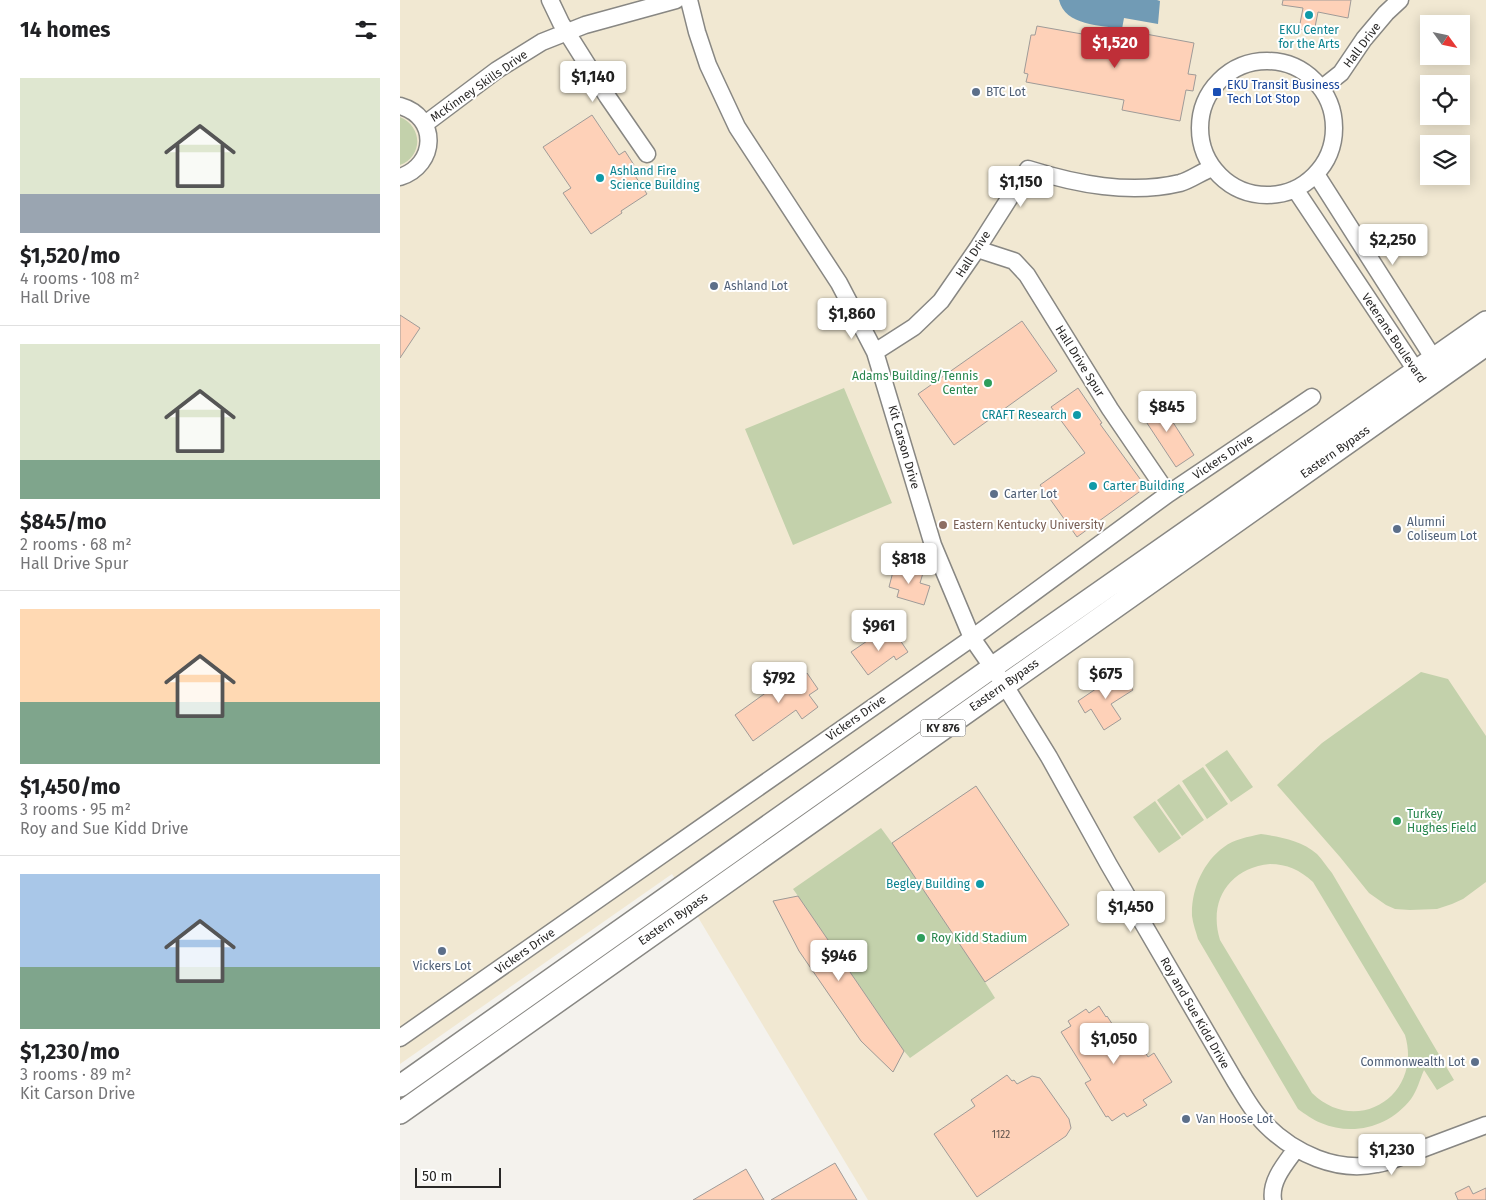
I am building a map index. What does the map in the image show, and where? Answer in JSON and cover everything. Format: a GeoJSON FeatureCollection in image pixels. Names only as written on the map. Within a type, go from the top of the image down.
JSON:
{"type":"FeatureCollection","features":[{"type":"Feature","properties":{"kind":"main road","name":"Eastern Bypass"},"geometry":{"type":"LineString","coordinates":[[1439,367],[1486,322]]}},
{"type":"Feature","properties":{"kind":"main road","name":"Eastern Bypass"},"geometry":{"type":"LineString","coordinates":[[400,1086],[999,676],[1421,379],[1439,367],[1486,346]]}},
{"type":"Feature","properties":{"kind":"main road","name":"Eastern Bypass"},"geometry":{"type":"LineString","coordinates":[[400,1113],[999,676]]}},
{"type":"Feature","properties":{"kind":"street"},"geometry":{"type":"LineString","coordinates":[[550,0],[567,33],[607,96],[648,154]]}},
{"type":"Feature","properties":{"kind":"street","name":"McKinney Skills Drive"},"geometry":{"type":"LineString","coordinates":[[425,124],[498,70],[542,42],[585,25],[676,0]]}},
{"type":"Feature","properties":{"kind":"street","name":"Kit Carson Drive"},"geometry":{"type":"LineString","coordinates":[[689,0],[708,64],[737,127],[839,283],[875,352],[933,545],[972,638],[999,676]]}},
{"type":"Feature","properties":{"kind":"street","name":"Hall Drive"},"geometry":{"type":"LineString","coordinates":[[1322,88],[1341,73],[1364,39],[1400,0]]}},
{"type":"Feature","properties":{"kind":"street"},"geometry":{"type":"LineString","coordinates":[[1268,60],[1288,64],[1307,73],[1322,88],[1330,104],[1334,123],[1333,142],[1326,159],[1316,174],[1295,189],[1272,195],[1248,193],[1226,182],[1212,168],[1202,147],[1199,128],[1202,109],[1210,91],[1236,67],[1247,63],[1268,60]]}},
{"type":"Feature","properties":{"kind":"street","name":"McKinney Skills Drive"},"geometry":{"type":"LineString","coordinates":[[400,106],[412,111],[425,124],[429,140],[426,154],[419,166],[400,177]]}},
{"type":"Feature","properties":{"kind":"street","name":"Hall Drive"},"geometry":{"type":"LineString","coordinates":[[875,352],[914,327],[935,308],[977,249],[1028,169],[1072,181],[1132,188],[1179,183],[1212,168]]}},
{"type":"Feature","properties":{"kind":"street","name":"Veterans Boulevard"},"geometry":{"type":"LineString","coordinates":[[1316,174],[1439,367]]}},
{"type":"Feature","properties":{"kind":"street","name":"Veterans Boulevard"},"geometry":{"type":"LineString","coordinates":[[1295,189],[1421,379]]}},
{"type":"Feature","properties":{"kind":"street","name":"Hall Drive Spur"},"geometry":{"type":"LineString","coordinates":[[977,249],[1014,261],[1027,275],[1110,409],[1168,494]]}},
{"type":"Feature","properties":{"kind":"street","name":"Vickers Drive"},"geometry":{"type":"LineString","coordinates":[[400,1038],[972,638],[1168,494],[1312,397]]}},
{"type":"Feature","properties":{"kind":"street","name":"Roy and Sue Kidd Drive"},"geometry":{"type":"LineString","coordinates":[[999,676],[1049,757],[1104,857],[1235,1081],[1265,1124],[1296,1149]]}},
{"type":"Feature","properties":{"kind":"street"},"geometry":{"type":"LineString","coordinates":[[1273,1200],[1272,1193],[1275,1180],[1296,1149],[1317,1159],[1364,1166],[1378,1164],[1486,1126]]}},
{"type":"Feature","properties":{"kind":"shaded area","name":"Eastern Kentucky University"},"geometry":{"type":"Polygon","coordinates":[[[400,0],[1486,0],[1486,1200],[868,1200],[672,874],[400,1064],[400,0]]]}},
{"type":"Feature","properties":{"kind":"green space"},"geometry":{"type":"Polygon","coordinates":[[[400,117],[413,127],[417,141],[413,155],[408,161],[400,165],[400,117]]]}},
{"type":"Feature","properties":{"kind":"green space"},"geometry":{"type":"Polygon","coordinates":[[[844,388],[892,503],[793,545],[745,429],[844,388]]]}},
{"type":"Feature","properties":{"kind":"green space","name":"Turkey Hughes Field"},"geometry":{"type":"Polygon","coordinates":[[[1421,672],[1448,679],[1486,736],[1486,882],[1463,899],[1437,909],[1395,909],[1369,893],[1277,785],[1322,743],[1421,672]]]}},
{"type":"Feature","properties":{"kind":"green space"},"geometry":{"type":"Polygon","coordinates":[[[1227,750],[1253,787],[1231,802],[1205,765],[1227,750]]]}},
{"type":"Feature","properties":{"kind":"green space"},"geometry":{"type":"Polygon","coordinates":[[[1203,767],[1228,804],[1207,819],[1182,781],[1203,767]]]}},
{"type":"Feature","properties":{"kind":"green space"},"geometry":{"type":"Polygon","coordinates":[[[1179,784],[1204,820],[1182,836],[1157,800],[1179,784]]]}},
{"type":"Feature","properties":{"kind":"green space","name":"Roy Kidd Stadium"},"geometry":{"type":"Polygon","coordinates":[[[976,786],[1069,925],[985,982],[995,998],[910,1058],[904,1051],[893,1072],[861,1041],[799,951],[773,901],[798,896],[793,889],[881,828],[892,843],[976,786]]]}},
{"type":"Feature","properties":{"kind":"green space"},"geometry":{"type":"Polygon","coordinates":[[[1155,801],[1181,838],[1159,853],[1133,817],[1155,801]]]}},
{"type":"Feature","properties":{"kind":"green space"},"geometry":{"type":"Polygon","coordinates":[[[1261,834],[1298,842],[1311,849],[1321,858],[1332,873],[1454,1080],[1437,1090],[1424,1070],[1413,1096],[1402,1108],[1382,1122],[1358,1129],[1333,1127],[1321,1123],[1298,1109],[1198,939],[1192,916],[1196,887],[1210,860],[1228,844],[1261,834]],[[1270,864],[1243,872],[1225,889],[1217,912],[1220,940],[1312,1093],[1330,1106],[1348,1111],[1366,1110],[1382,1103],[1395,1091],[1404,1076],[1408,1057],[1405,1035],[1313,882],[1293,869],[1282,865],[1270,864]]]}},
{"type":"Feature","properties":{"kind":"water"},"geometry":{"type":"Polygon","coordinates":[[[1059,0],[1157,0],[1160,1],[1158,24],[1124,18],[1122,29],[1085,23],[1068,15],[1059,0]]]}},
{"type":"Feature","properties":{"kind":"building","name":"EKU Center for the Arts"},"geometry":{"type":"Polygon","coordinates":[[[1283,0],[1351,0],[1348,18],[1318,12],[1314,32],[1299,29],[1303,8],[1282,5],[1283,0]]]}},
{"type":"Feature","properties":{"kind":"building"},"geometry":{"type":"Polygon","coordinates":[[[1037,26],[1133,43],[1135,32],[1194,43],[1188,74],[1196,75],[1193,91],[1186,90],[1180,121],[1122,110],[1124,100],[1026,82],[1028,74],[1024,73],[1031,35],[1035,35],[1037,26]]]}},
{"type":"Feature","properties":{"kind":"building","name":"Ashland Fire Science Building"},"geometry":{"type":"Polygon","coordinates":[[[592,115],[619,155],[625,151],[634,165],[630,168],[647,194],[591,234],[563,193],[571,188],[543,147],[592,115]]]}},
{"type":"Feature","properties":{"kind":"building"},"geometry":{"type":"Polygon","coordinates":[[[400,315],[420,328],[400,358],[400,315]]]}},
{"type":"Feature","properties":{"kind":"building","name":"Adams Building/Tennis Center"},"geometry":{"type":"Polygon","coordinates":[[[1022,321],[1057,371],[954,445],[918,394],[1022,321]]]}},
{"type":"Feature","properties":{"kind":"building","name":"Carter Building"},"geometry":{"type":"Polygon","coordinates":[[[1078,388],[1102,423],[1100,424],[1146,487],[1077,537],[1040,485],[1085,453],[1051,407],[1078,388]]]}},
{"type":"Feature","properties":{"kind":"building"},"geometry":{"type":"Polygon","coordinates":[[[1158,399],[1194,455],[1176,467],[1139,411],[1158,399]]]}},
{"type":"Feature","properties":{"kind":"building"},"geometry":{"type":"Polygon","coordinates":[[[895,564],[923,573],[920,583],[930,586],[924,605],[897,597],[899,590],[889,587],[895,564]]]}},
{"type":"Feature","properties":{"kind":"building"},"geometry":{"type":"Polygon","coordinates":[[[894,631],[908,652],[896,660],[894,656],[868,675],[851,652],[870,639],[875,645],[894,631]]]}},
{"type":"Feature","properties":{"kind":"building"},"geometry":{"type":"Polygon","coordinates":[[[788,666],[798,680],[807,673],[818,689],[809,695],[818,707],[802,719],[796,710],[753,741],[735,715],[778,684],[773,677],[788,666]]]}},
{"type":"Feature","properties":{"kind":"building"},"geometry":{"type":"Polygon","coordinates":[[[1121,672],[1133,690],[1111,704],[1121,719],[1104,730],[1091,709],[1085,713],[1078,701],[1121,672]]]}},
{"type":"Feature","properties":{"kind":"building","name":"Begley Building"},"geometry":{"type":"Polygon","coordinates":[[[976,786],[1069,925],[985,982],[892,843],[976,786]]]}},
{"type":"Feature","properties":{"kind":"building"},"geometry":{"type":"Polygon","coordinates":[[[798,896],[904,1051],[893,1072],[861,1041],[799,951],[773,901],[798,896]]]}},
{"type":"Feature","properties":{"kind":"building"},"geometry":{"type":"Polygon","coordinates":[[[1099,1006],[1124,1042],[1129,1039],[1136,1051],[1142,1047],[1148,1057],[1154,1053],[1172,1082],[1143,1100],[1147,1105],[1127,1117],[1124,1113],[1112,1121],[1108,1116],[1106,1117],[1085,1083],[1091,1080],[1061,1032],[1071,1026],[1068,1021],[1086,1009],[1089,1013],[1099,1006]]]}},
{"type":"Feature","properties":{"kind":"building"},"geometry":{"type":"Polygon","coordinates":[[[1007,1075],[1017,1084],[1032,1076],[1040,1078],[1069,1119],[1071,1128],[1066,1136],[977,1197],[934,1134],[975,1106],[971,1100],[1007,1075]]]}},
{"type":"Feature","properties":{"kind":"building"},"geometry":{"type":"Polygon","coordinates":[[[835,1163],[857,1200],[771,1200],[835,1163]]]}},
{"type":"Feature","properties":{"kind":"building"},"geometry":{"type":"Polygon","coordinates":[[[746,1169],[764,1200],[693,1200],[746,1169]]]}},
{"type":"Feature","properties":{"kind":"building"},"geometry":{"type":"Polygon","coordinates":[[[1469,1186],[1473,1194],[1486,1188],[1486,1200],[1458,1200],[1455,1193],[1469,1186]]]}},
{"type":"Feature","properties":{"kind":"place","name":"EKU Center for the Arts"},"geometry":{"type":"Point","coordinates":[1309,15]}},
{"type":"Feature","properties":{"kind":"place","name":"BTC Lot"},"geometry":{"type":"Point","coordinates":[976,92]}},
{"type":"Feature","properties":{"kind":"place","name":"EKU Transit Business Tech Lot Stop"},"geometry":{"type":"Point","coordinates":[1217,92]}},
{"type":"Feature","properties":{"kind":"place","name":"Ashland Fire Science Building"},"geometry":{"type":"Point","coordinates":[600,178]}},
{"type":"Feature","properties":{"kind":"place","name":"Ashland Lot"},"geometry":{"type":"Point","coordinates":[714,286]}},
{"type":"Feature","properties":{"kind":"place","name":"Adams Building/Tennis Center"},"geometry":{"type":"Point","coordinates":[988,383]}},
{"type":"Feature","properties":{"kind":"place","name":"CRAFT Research"},"geometry":{"type":"Point","coordinates":[1077,415]}},
{"type":"Feature","properties":{"kind":"place","name":"Carter Building"},"geometry":{"type":"Point","coordinates":[1093,486]}},
{"type":"Feature","properties":{"kind":"place","name":"Carter Lot"},"geometry":{"type":"Point","coordinates":[994,494]}},
{"type":"Feature","properties":{"kind":"place","name":"Eastern Kentucky University"},"geometry":{"type":"Point","coordinates":[943,525]}},
{"type":"Feature","properties":{"kind":"place","name":"Alumni Coliseum Lot"},"geometry":{"type":"Point","coordinates":[1397,529]}},
{"type":"Feature","properties":{"kind":"place","name":"Turkey Hughes Field"},"geometry":{"type":"Point","coordinates":[1397,821]}},
{"type":"Feature","properties":{"kind":"place","name":"Begley Building"},"geometry":{"type":"Point","coordinates":[980,884]}},
{"type":"Feature","properties":{"kind":"place","name":"Roy Kidd Stadium"},"geometry":{"type":"Point","coordinates":[921,938]}},
{"type":"Feature","properties":{"kind":"place","name":"Vickers Lot"},"geometry":{"type":"Point","coordinates":[442,951]}},
{"type":"Feature","properties":{"kind":"place","name":"Commonwealth Lot"},"geometry":{"type":"Point","coordinates":[1475,1062]}},
{"type":"Feature","properties":{"kind":"place","name":"Van Hoose Lot"},"geometry":{"type":"Point","coordinates":[1186,1119]}}]}
